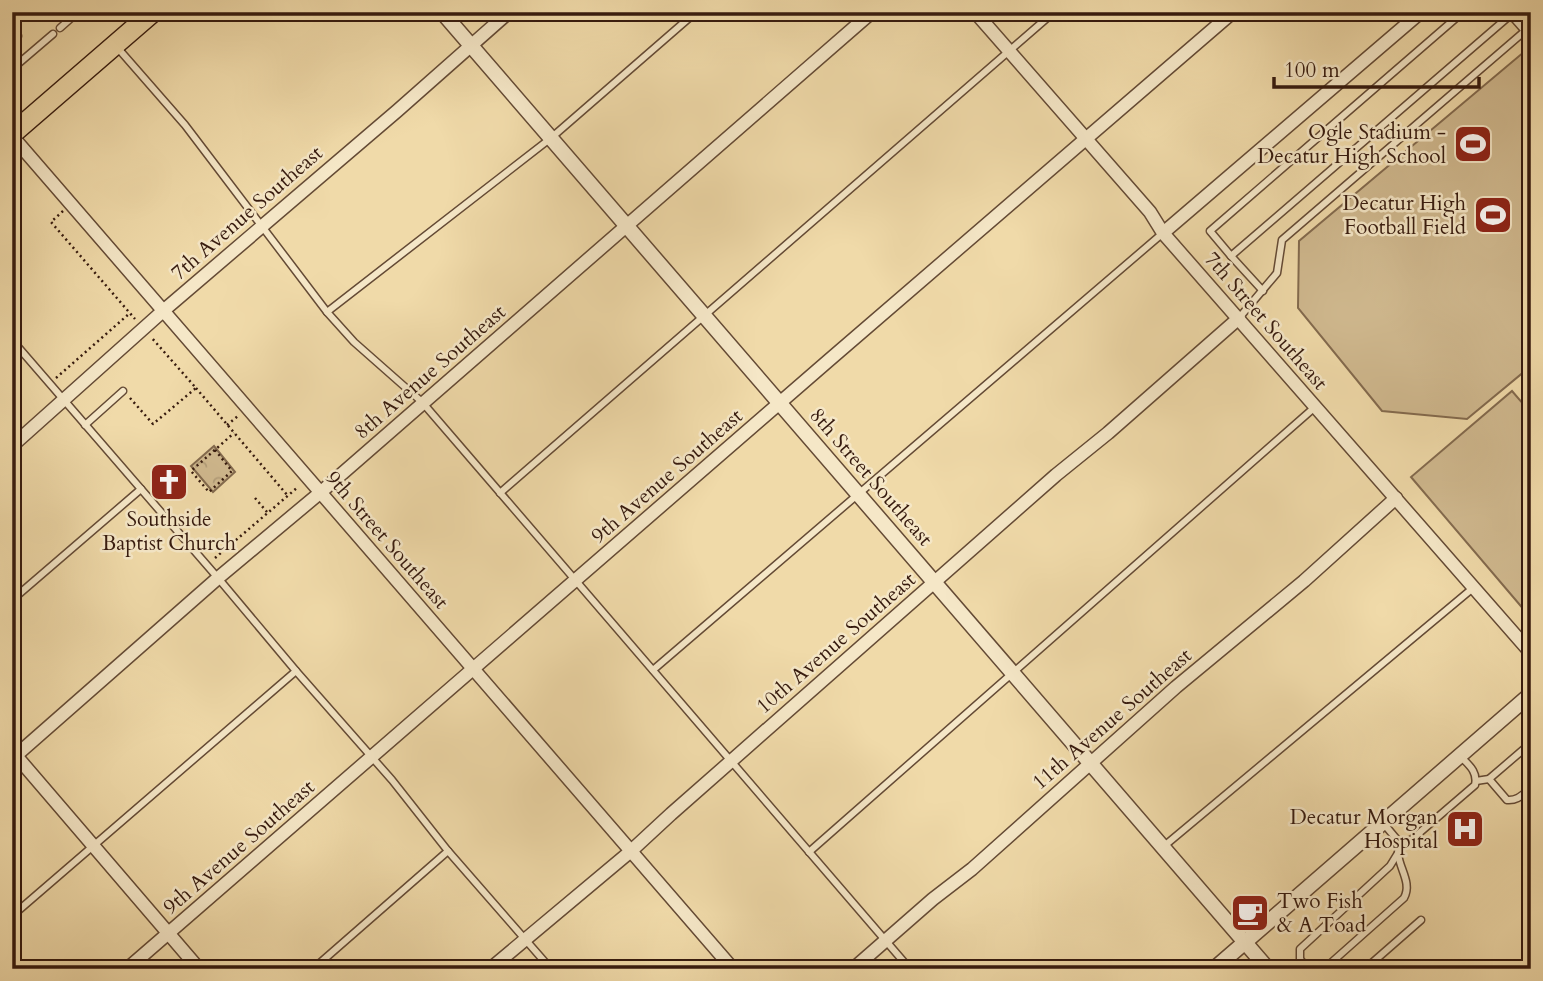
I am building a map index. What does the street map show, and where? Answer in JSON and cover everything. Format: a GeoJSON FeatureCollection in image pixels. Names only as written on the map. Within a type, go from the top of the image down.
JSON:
{"type":"FeatureCollection","features":[{"type":"Feature","properties":{"kind":"main road"},"geometry":{"type":"LineString","coordinates":[[12,135],[153,12]]}},
{"type":"Feature","properties":{"kind":"street","name":"8th Street Southeast"},"geometry":{"type":"LineString","coordinates":[[442,12],[1268,969]]}},
{"type":"Feature","properties":{"kind":"street","name":"7th Avenue Southeast"},"geometry":{"type":"LineString","coordinates":[[12,446],[163,311],[509,12]]}},
{"type":"Feature","properties":{"kind":"street","name":"8th Avenue Southeast"},"geometry":{"type":"LineString","coordinates":[[14,755],[321,492],[872,12]]}},
{"type":"Feature","properties":{"kind":"street","name":"7th Street Southeast"},"geometry":{"type":"LineString","coordinates":[[975,12],[1150,212],[1163,233],[1531,653]]}},
{"type":"Feature","properties":{"kind":"street","name":"9th Avenue Southeast"},"geometry":{"type":"LineString","coordinates":[[127,969],[1233,12]]}},
{"type":"Feature","properties":{"kind":"street"},"geometry":{"type":"LineString","coordinates":[[1163,233],[1421,12]]}},
{"type":"Feature","properties":{"kind":"street","name":"9th Street Southeast"},"geometry":{"type":"LineString","coordinates":[[12,135],[733,969]]}},
{"type":"Feature","properties":{"kind":"street","name":"10th Avenue Southeast"},"geometry":{"type":"LineString","coordinates":[[490,969],[631,851],[1239,318]]}},
{"type":"Feature","properties":{"kind":"street","name":"11th Avenue Southeast"},"geometry":{"type":"LineString","coordinates":[[853,969],[941,892],[972,869],[1090,762],[1304,581],[1396,498]]}},
{"type":"Feature","properties":{"kind":"street"},"geometry":{"type":"LineString","coordinates":[[1214,969],[1531,694]]}},
{"type":"Feature","properties":{"kind":"street"},"geometry":{"type":"LineString","coordinates":[[14,755],[199,969]]}},
{"type":"Feature","properties":{"kind":"lane"},"geometry":{"type":"LineString","coordinates":[[37,12],[40,15],[47,12]]}},
{"type":"Feature","properties":{"kind":"lane"},"geometry":{"type":"LineString","coordinates":[[62,12],[69,20]]}},
{"type":"Feature","properties":{"kind":"lane"},"geometry":{"type":"LineString","coordinates":[[60,28],[78,12]]}},
{"type":"Feature","properties":{"kind":"lane"},"geometry":{"type":"LineString","coordinates":[[327,312],[551,138],[696,12]]}},
{"type":"Feature","properties":{"kind":"lane"},"geometry":{"type":"LineString","coordinates":[[500,492],[1054,12]]}},
{"type":"Feature","properties":{"kind":"lane"},"geometry":{"type":"LineString","coordinates":[[1263,291],[1210,230],[1463,12]]}},
{"type":"Feature","properties":{"kind":"lane"},"geometry":{"type":"LineString","coordinates":[[1231,256],[1511,13],[1528,29],[1282,240],[1277,273],[1239,318]]}},
{"type":"Feature","properties":{"kind":"lane"},"geometry":{"type":"LineString","coordinates":[[12,69],[52,34]]}},
{"type":"Feature","properties":{"kind":"lane"},"geometry":{"type":"LineString","coordinates":[[115,45],[184,125],[327,312],[354,342],[422,402],[910,969]]}},
{"type":"Feature","properties":{"kind":"lane"},"geometry":{"type":"LineString","coordinates":[[653,670],[1163,233]]}},
{"type":"Feature","properties":{"kind":"lane"},"geometry":{"type":"LineString","coordinates":[[12,340],[208,565],[392,780],[448,851],[551,969]]}},
{"type":"Feature","properties":{"kind":"lane"},"geometry":{"type":"LineString","coordinates":[[85,425],[123,391]]}},
{"type":"Feature","properties":{"kind":"lane"},"geometry":{"type":"LineString","coordinates":[[809,852],[1316,406]]}},
{"type":"Feature","properties":{"kind":"lane"},"geometry":{"type":"LineString","coordinates":[[12,600],[141,489]]}},
{"type":"Feature","properties":{"kind":"lane"},"geometry":{"type":"LineString","coordinates":[[1163,847],[1474,587]]}},
{"type":"Feature","properties":{"kind":"lane"},"geometry":{"type":"LineString","coordinates":[[12,916],[296,671]]}},
{"type":"Feature","properties":{"kind":"lane"},"geometry":{"type":"LineString","coordinates":[[1476,781],[1489,779],[1531,743]]}},
{"type":"Feature","properties":{"kind":"lane"},"geometry":{"type":"LineString","coordinates":[[1399,842],[1411,840],[1472,788],[1476,781],[1474,772],[1460,755]]}},
{"type":"Feature","properties":{"kind":"lane"},"geometry":{"type":"LineString","coordinates":[[1489,779],[1507,800],[1514,801],[1531,788]]}},
{"type":"Feature","properties":{"kind":"lane"},"geometry":{"type":"LineString","coordinates":[[1324,969],[1408,892],[1398,853],[1399,842],[1383,822]]}},
{"type":"Feature","properties":{"kind":"lane"},"geometry":{"type":"LineString","coordinates":[[313,969],[448,851]]}},
{"type":"Feature","properties":{"kind":"lane"},"geometry":{"type":"LineString","coordinates":[[1308,969],[1300,959],[1300,948],[1390,866],[1398,853]]}},
{"type":"Feature","properties":{"kind":"lane"},"geometry":{"type":"LineString","coordinates":[[1365,969],[1421,920]]}},
{"type":"Feature","properties":{"kind":"path"},"geometry":{"type":"LineString","coordinates":[[71,204],[51,222],[288,496]]}},
{"type":"Feature","properties":{"kind":"path"},"geometry":{"type":"LineString","coordinates":[[49,384],[130,313]]}},
{"type":"Feature","properties":{"kind":"path"},"geometry":{"type":"LineString","coordinates":[[123,391],[153,424],[195,388]]}},
{"type":"Feature","properties":{"kind":"path"},"geometry":{"type":"LineString","coordinates":[[215,450],[232,471],[209,492],[191,471],[234,433]]}},
{"type":"Feature","properties":{"kind":"path"},"geometry":{"type":"LineString","coordinates":[[208,565],[308,478]]}},
{"type":"Feature","properties":{"kind":"path"},"geometry":{"type":"LineString","coordinates":[[255,498],[279,527]]}},
{"type":"Feature","properties":{"kind":"green space","name":"Ogle Stadium - Decatur High School"},"geometry":{"type":"Polygon","coordinates":[[[1531,46],[1531,366],[1467,419],[1382,411],[1298,308],[1299,241],[1531,46]]]}},
{"type":"Feature","properties":{"kind":"green space"},"geometry":{"type":"Polygon","coordinates":[[[1512,391],[1531,413],[1531,618],[1411,477],[1512,391]]]}},
{"type":"Feature","properties":{"kind":"green space"},"geometry":{"type":"Polygon","coordinates":[[[214,446],[235,472],[213,492],[191,466],[214,446]]]}},
{"type":"Feature","properties":{"kind":"place","name":"Ogle Stadium - Decatur High School"},"geometry":{"type":"Point","coordinates":[1473,144]}},
{"type":"Feature","properties":{"kind":"place","name":"Decatur High Football Field"},"geometry":{"type":"Point","coordinates":[1493,215]}},
{"type":"Feature","properties":{"kind":"place","name":"Southside Baptist Church"},"geometry":{"type":"Point","coordinates":[169,482]}},
{"type":"Feature","properties":{"kind":"place","name":"Decatur Morgan Hospital"},"geometry":{"type":"Point","coordinates":[1465,829]}},
{"type":"Feature","properties":{"kind":"place","name":"Two Fish & A Toad"},"geometry":{"type":"Point","coordinates":[1250,913]}}]}
